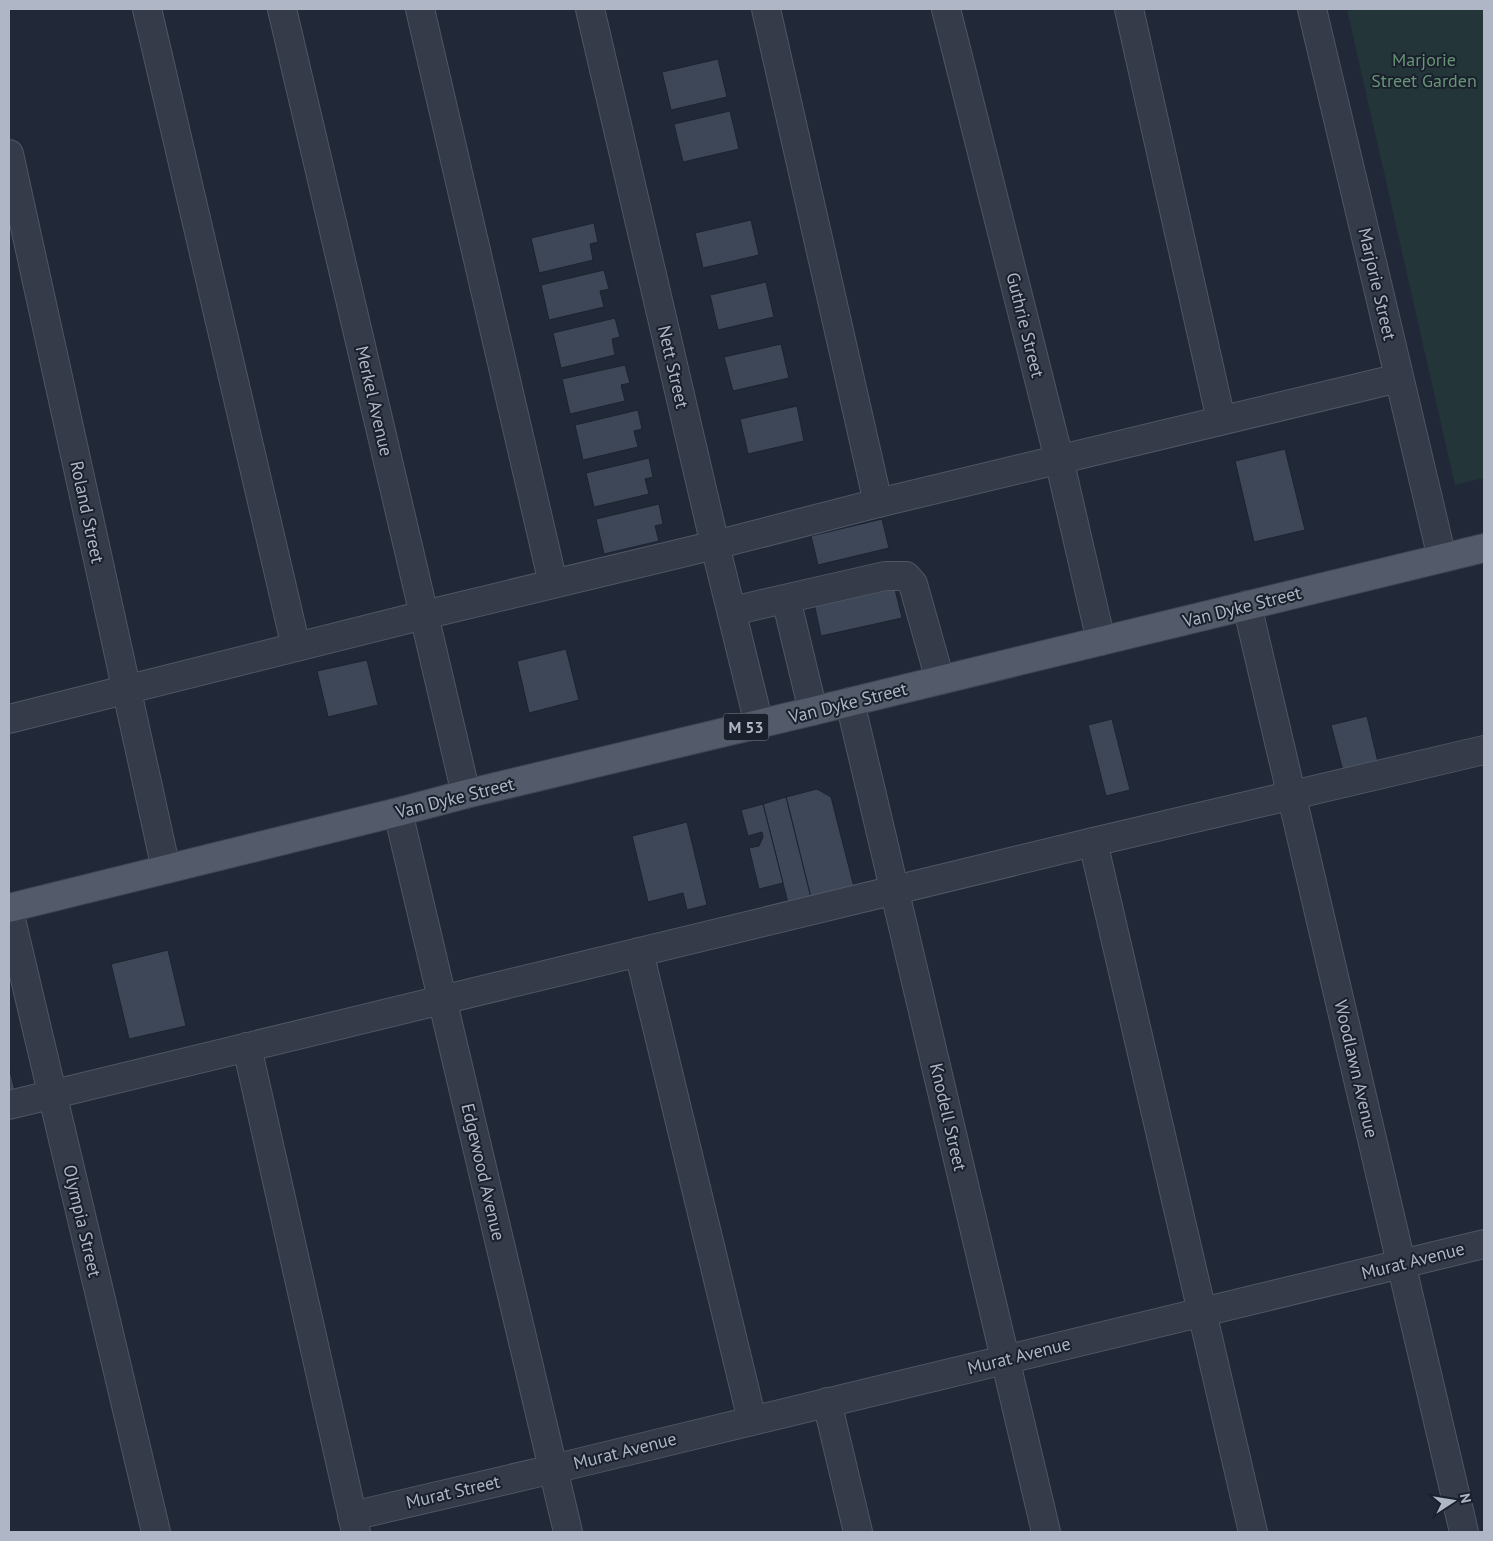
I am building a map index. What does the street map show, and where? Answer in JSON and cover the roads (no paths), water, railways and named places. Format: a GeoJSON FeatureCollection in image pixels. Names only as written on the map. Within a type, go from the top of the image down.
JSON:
{"type":"FeatureCollection","features":[{"type":"Feature","properties":{"kind":"main road","name":"Van Dyke Street"},"geometry":{"type":"LineString","coordinates":[[9,909],[466,794],[1484,548]]}},
{"type":"Feature","properties":{"kind":"street"},"geometry":{"type":"LineString","coordinates":[[147,9],[296,647]]}},
{"type":"Feature","properties":{"kind":"street","name":"Merkel Avenue"},"geometry":{"type":"LineString","coordinates":[[282,9],[466,794]]}},
{"type":"Feature","properties":{"kind":"street"},"geometry":{"type":"LineString","coordinates":[[420,9],[553,583]]}},
{"type":"Feature","properties":{"kind":"street","name":"Nett Street"},"geometry":{"type":"LineString","coordinates":[[590,9],[715,545],[759,724]]}},
{"type":"Feature","properties":{"kind":"street"},"geometry":{"type":"LineString","coordinates":[[766,9],[878,503]]}},
{"type":"Feature","properties":{"kind":"street","name":"Guthrie Street"},"geometry":{"type":"LineString","coordinates":[[946,9],[1059,459],[1101,641]]}},
{"type":"Feature","properties":{"kind":"street"},"geometry":{"type":"LineString","coordinates":[[1129,9],[1221,420]]}},
{"type":"Feature","properties":{"kind":"street","name":"Marjorie Street"},"geometry":{"type":"LineString","coordinates":[[1312,9],[1442,558]]}},
{"type":"Feature","properties":{"kind":"street","name":"Roland Street"},"geometry":{"type":"LineString","coordinates":[[9,154],[166,869]]}},
{"type":"Feature","properties":{"kind":"street"},"geometry":{"type":"LineString","coordinates":[[9,719],[878,503],[1399,378]]}},
{"type":"Feature","properties":{"kind":"street"},"geometry":{"type":"LineString","coordinates":[[732,611],[885,576],[906,576],[913,584],[940,680]]}},
{"type":"Feature","properties":{"kind":"street"},"geometry":{"type":"LineString","coordinates":[[786,599],[813,711]]}},
{"type":"Feature","properties":{"kind":"street","name":"Woodlawn Avenue"},"geometry":{"type":"LineString","coordinates":[[1247,605],[1464,1532]]}},
{"type":"Feature","properties":{"kind":"street","name":"Knodell Street"},"geometry":{"type":"LineString","coordinates":[[850,702],[1046,1532]]}},
{"type":"Feature","properties":{"kind":"street"},"geometry":{"type":"LineString","coordinates":[[9,1105],[1092,842],[1484,750]]}},
{"type":"Feature","properties":{"kind":"street","name":"Edgewood Avenue"},"geometry":{"type":"LineString","coordinates":[[398,812],[568,1532]]}},
{"type":"Feature","properties":{"kind":"street"},"geometry":{"type":"LineString","coordinates":[[1092,842],[1254,1532]]}},
{"type":"Feature","properties":{"kind":"street","name":"Olympia Street"},"geometry":{"type":"LineString","coordinates":[[9,909],[156,1532]]}},
{"type":"Feature","properties":{"kind":"street"},"geometry":{"type":"LineString","coordinates":[[639,952],[752,1420]]}},
{"type":"Feature","properties":{"kind":"street"},"geometry":{"type":"LineString","coordinates":[[247,1047],[354,1524]]}},
{"type":"Feature","properties":{"kind":"street","name":"Murat Avenue"},"geometry":{"type":"LineString","coordinates":[[553,1468],[1484,1244]]}},
{"type":"Feature","properties":{"kind":"street"},"geometry":{"type":"LineString","coordinates":[[827,1402],[858,1532]]}},
{"type":"Feature","properties":{"kind":"street","name":"Murat Street"},"geometry":{"type":"LineString","coordinates":[[354,1524],[553,1468]]}},
{"type":"Feature","properties":{"kind":"park label","name":"Marjorie Street Garden"},"geometry":{"type":"Point","coordinates":[1424,70]}}]}
